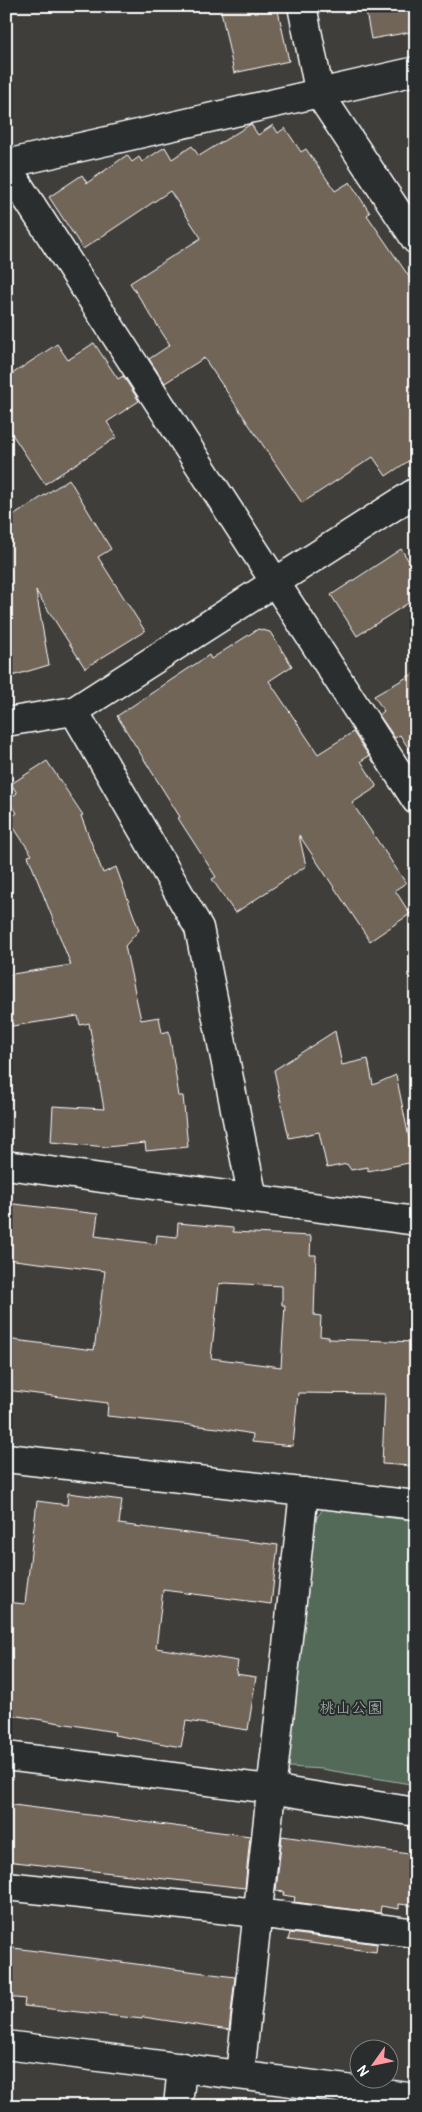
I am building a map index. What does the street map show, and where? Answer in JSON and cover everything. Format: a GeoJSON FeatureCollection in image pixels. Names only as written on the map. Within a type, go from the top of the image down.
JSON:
{"type":"FeatureCollection","features":[{"type":"Feature","properties":{"kind":"street"},"geometry":{"type":"LineString","coordinates":[[302,6],[320,95],[416,240]]}},
{"type":"Feature","properties":{"kind":"street"},"geometry":{"type":"LineString","coordinates":[[416,71],[320,95],[6,165],[416,800]]}},
{"type":"Feature","properties":{"kind":"street"},"geometry":{"type":"LineString","coordinates":[[6,722],[74,710],[416,492]]}},
{"type":"Feature","properties":{"kind":"street"},"geometry":{"type":"LineString","coordinates":[[74,710],[199,928],[253,1199]]}},
{"type":"Feature","properties":{"kind":"street"},"geometry":{"type":"LineString","coordinates":[[6,1165],[416,1221]]}},
{"type":"Feature","properties":{"kind":"street"},"geometry":{"type":"LineString","coordinates":[[6,1458],[416,1505]]}},
{"type":"Feature","properties":{"kind":"street"},"geometry":{"type":"LineString","coordinates":[[240,2074],[304,1492]]}},
{"type":"Feature","properties":{"kind":"street"},"geometry":{"type":"LineString","coordinates":[[6,1756],[270,1789],[416,1812]]}},
{"type":"Feature","properties":{"kind":"street"},"geometry":{"type":"LineString","coordinates":[[6,1886],[257,1913],[416,1933]]}},
{"type":"Feature","properties":{"kind":"street"},"geometry":{"type":"LineString","coordinates":[[6,2045],[416,2098]]}},
{"type":"Feature","properties":{"kind":"street"},"geometry":{"type":"LineString","coordinates":[[178,2106],[182,2067]]}},
{"type":"Feature","properties":{"kind":"green space","name":"桃山公園"},"geometry":{"type":"Polygon","coordinates":[[[323,1509],[416,1521],[416,1785],[322,1769],[289,1767],[281,1751],[308,1530],[323,1509]]]}},
{"type":"Feature","properties":{"kind":"building"},"geometry":{"type":"Polygon","coordinates":[[[220,6],[277,6],[289,61],[234,73],[220,6]]]}},
{"type":"Feature","properties":{"kind":"building"},"geometry":{"type":"Polygon","coordinates":[[[365,6],[416,6],[416,31],[371,39],[365,6]]]}},
{"type":"Feature","properties":{"kind":"building"},"geometry":{"type":"Polygon","coordinates":[[[251,124],[258,135],[273,125],[278,133],[285,128],[301,152],[306,149],[335,191],[350,182],[370,213],[367,215],[416,287],[416,456],[386,476],[373,457],[302,503],[204,358],[165,383],[149,359],[170,345],[130,283],[201,238],[170,191],[83,249],[49,197],[82,175],[87,183],[127,155],[132,162],[139,157],[142,162],[165,147],[172,159],[192,146],[199,156],[251,124]]]}},
{"type":"Feature","properties":{"kind":"building"},"geometry":{"type":"Polygon","coordinates":[[[94,343],[118,379],[123,376],[139,401],[107,422],[117,437],[45,484],[6,425],[6,378],[57,344],[68,360],[94,343]]]}},
{"type":"Feature","properties":{"kind":"building"},"geometry":{"type":"Polygon","coordinates":[[[69,479],[111,549],[98,557],[145,631],[85,668],[36,591],[49,665],[12,676],[6,656],[6,515],[16,514],[69,479]]]}},
{"type":"Feature","properties":{"kind":"building"},"geometry":{"type":"Polygon","coordinates":[[[401,549],[416,572],[416,598],[357,636],[331,595],[401,549]]]}},
{"type":"Feature","properties":{"kind":"building"},"geometry":{"type":"Polygon","coordinates":[[[258,629],[270,632],[292,666],[269,681],[318,754],[353,732],[369,756],[361,761],[377,787],[352,803],[406,883],[395,890],[410,914],[370,941],[299,835],[306,866],[235,913],[212,879],[216,877],[117,716],[209,655],[211,659],[258,629]]]}},
{"type":"Feature","properties":{"kind":"building"},"geometry":{"type":"Polygon","coordinates":[[[416,672],[416,760],[400,735],[395,738],[379,715],[384,711],[374,696],[416,672]]]}},
{"type":"Feature","properties":{"kind":"building"},"geometry":{"type":"Polygon","coordinates":[[[47,761],[83,815],[81,816],[103,873],[116,867],[139,930],[125,946],[141,1020],[159,1017],[162,1033],[169,1031],[179,1096],[183,1096],[188,1147],[146,1151],[145,1143],[107,1147],[51,1142],[53,1106],[104,1109],[89,1023],[80,1025],[78,1016],[6,1027],[6,975],[71,965],[28,856],[32,855],[8,819],[17,813],[8,800],[17,793],[11,784],[47,761]]]}},
{"type":"Feature","properties":{"kind":"building"},"geometry":{"type":"Polygon","coordinates":[[[335,1031],[342,1065],[368,1059],[373,1085],[396,1075],[414,1162],[368,1171],[368,1167],[351,1170],[347,1164],[327,1168],[319,1132],[289,1138],[274,1070],[335,1031]]]}},
{"type":"Feature","properties":{"kind":"building"},"geometry":{"type":"Polygon","coordinates":[[[6,1203],[98,1214],[95,1236],[156,1244],[157,1235],[177,1237],[178,1223],[233,1228],[233,1232],[311,1236],[310,1255],[316,1255],[314,1315],[321,1316],[320,1336],[329,1337],[329,1339],[416,1342],[416,1458],[413,1458],[412,1466],[382,1464],[385,1394],[298,1393],[293,1446],[252,1442],[253,1434],[218,1428],[107,1416],[108,1403],[6,1390],[6,1339],[94,1350],[105,1271],[6,1259],[6,1203]],[[219,1284],[211,1358],[281,1367],[285,1305],[282,1305],[282,1286],[219,1284]]]}},
{"type":"Feature","properties":{"kind":"building"},"geometry":{"type":"Polygon","coordinates":[[[68,1493],[122,1500],[119,1524],[278,1545],[271,1604],[163,1590],[156,1648],[238,1661],[236,1674],[256,1677],[248,1730],[186,1721],[181,1747],[114,1735],[115,1732],[6,1714],[6,1602],[25,1604],[37,1501],[67,1505],[68,1493]]]}},
{"type":"Feature","properties":{"kind":"building"},"geometry":{"type":"Polygon","coordinates":[[[6,1804],[250,1836],[245,1888],[6,1861],[6,1804]]]}},
{"type":"Feature","properties":{"kind":"building"},"geometry":{"type":"Polygon","coordinates":[[[282,1836],[416,1855],[416,1906],[399,1904],[399,1909],[381,1906],[380,1913],[294,1902],[295,1897],[283,1895],[284,1892],[276,1891],[282,1836]]]}},
{"type":"Feature","properties":{"kind":"building"},"geometry":{"type":"Polygon","coordinates":[[[290,1933],[377,1944],[376,1952],[288,1940],[290,1933]]]}},
{"type":"Feature","properties":{"kind":"building"},"geometry":{"type":"Polygon","coordinates":[[[6,1947],[235,1977],[229,2030],[143,2017],[142,2019],[24,2006],[25,1999],[6,1997],[6,1947]]]}}]}
